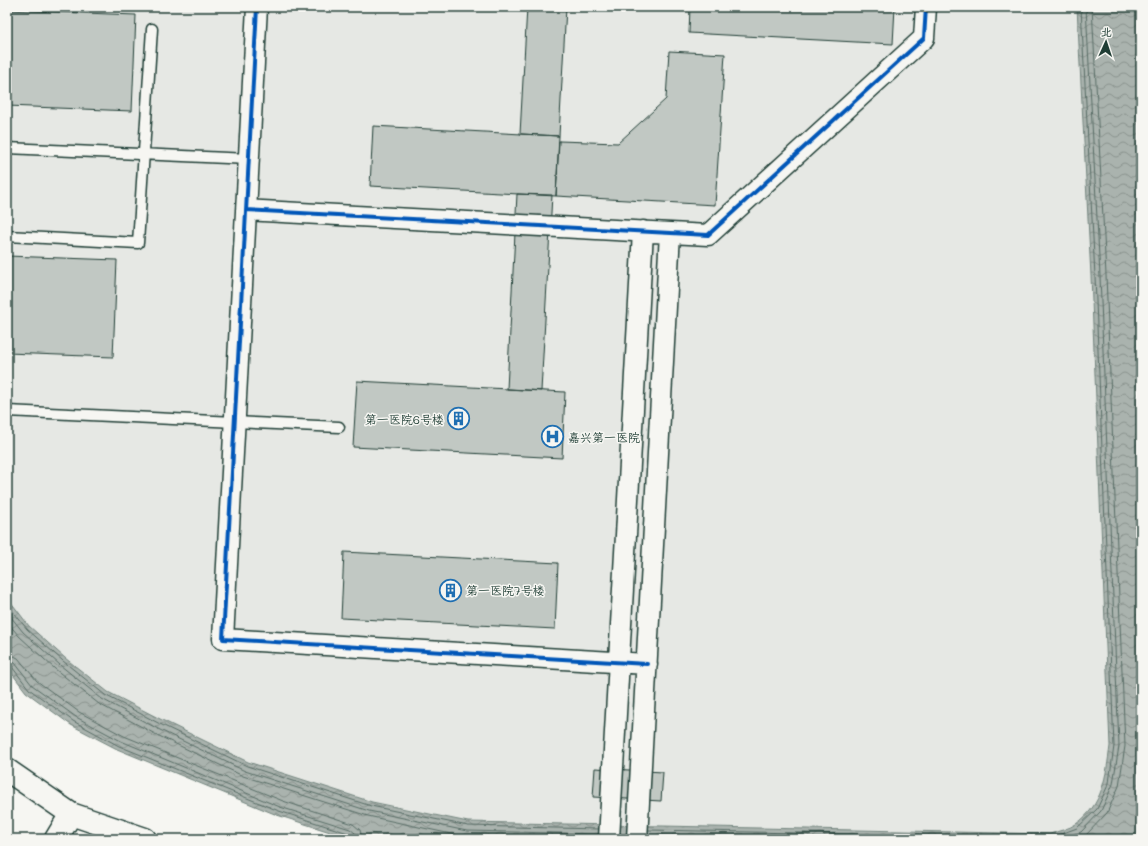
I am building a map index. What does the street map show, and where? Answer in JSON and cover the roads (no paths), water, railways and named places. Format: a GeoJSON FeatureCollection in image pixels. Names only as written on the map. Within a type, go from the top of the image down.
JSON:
{"type":"FeatureCollection","features":[{"type":"Feature","properties":{"kind":"street"},"geometry":{"type":"LineString","coordinates":[[258,7],[224,639],[647,664]]}},
{"type":"Feature","properties":{"kind":"street"},"geometry":{"type":"LineString","coordinates":[[246,210],[708,235],[924,38],[926,7]]}},
{"type":"Feature","properties":{"kind":"street"},"geometry":{"type":"LineString","coordinates":[[609,839],[643,231]]}},
{"type":"Feature","properties":{"kind":"street"},"geometry":{"type":"LineString","coordinates":[[637,839],[670,233]]}},
{"type":"Feature","properties":{"kind":"street"},"geometry":{"type":"LineString","coordinates":[[7,770],[71,814],[145,839]]}},
{"type":"Feature","properties":{"kind":"street"},"geometry":{"type":"LineString","coordinates":[[56,839],[71,814]]}},
{"type":"Feature","properties":{"kind":"lane"},"geometry":{"type":"LineString","coordinates":[[7,236],[138,243],[152,29]]}},
{"type":"Feature","properties":{"kind":"lane"},"geometry":{"type":"LineString","coordinates":[[7,148],[249,159]]}},
{"type":"Feature","properties":{"kind":"lane"},"geometry":{"type":"LineString","coordinates":[[7,411],[339,427]]}},
{"type":"Feature","properties":{"kind":"water"},"geometry":{"type":"Polygon","coordinates":[[[1077,7],[1141,7],[1141,839],[352,839],[277,815],[117,749],[71,725],[26,692],[7,667],[7,597],[29,626],[65,658],[108,692],[248,762],[372,802],[468,822],[1050,834],[1073,826],[1085,816],[1098,799],[1105,779],[1110,746],[1091,276],[1077,7]]]}},
{"type":"Feature","properties":{"kind":"place","name":"第一医院6号楼"},"geometry":{"type":"Point","coordinates":[459,419]}},
{"type":"Feature","properties":{"kind":"place","name":"嘉兴第一医院"},"geometry":{"type":"Point","coordinates":[552,437]}},
{"type":"Feature","properties":{"kind":"place","name":"第一医院7号楼"},"geometry":{"type":"Point","coordinates":[450,590]}}]}
